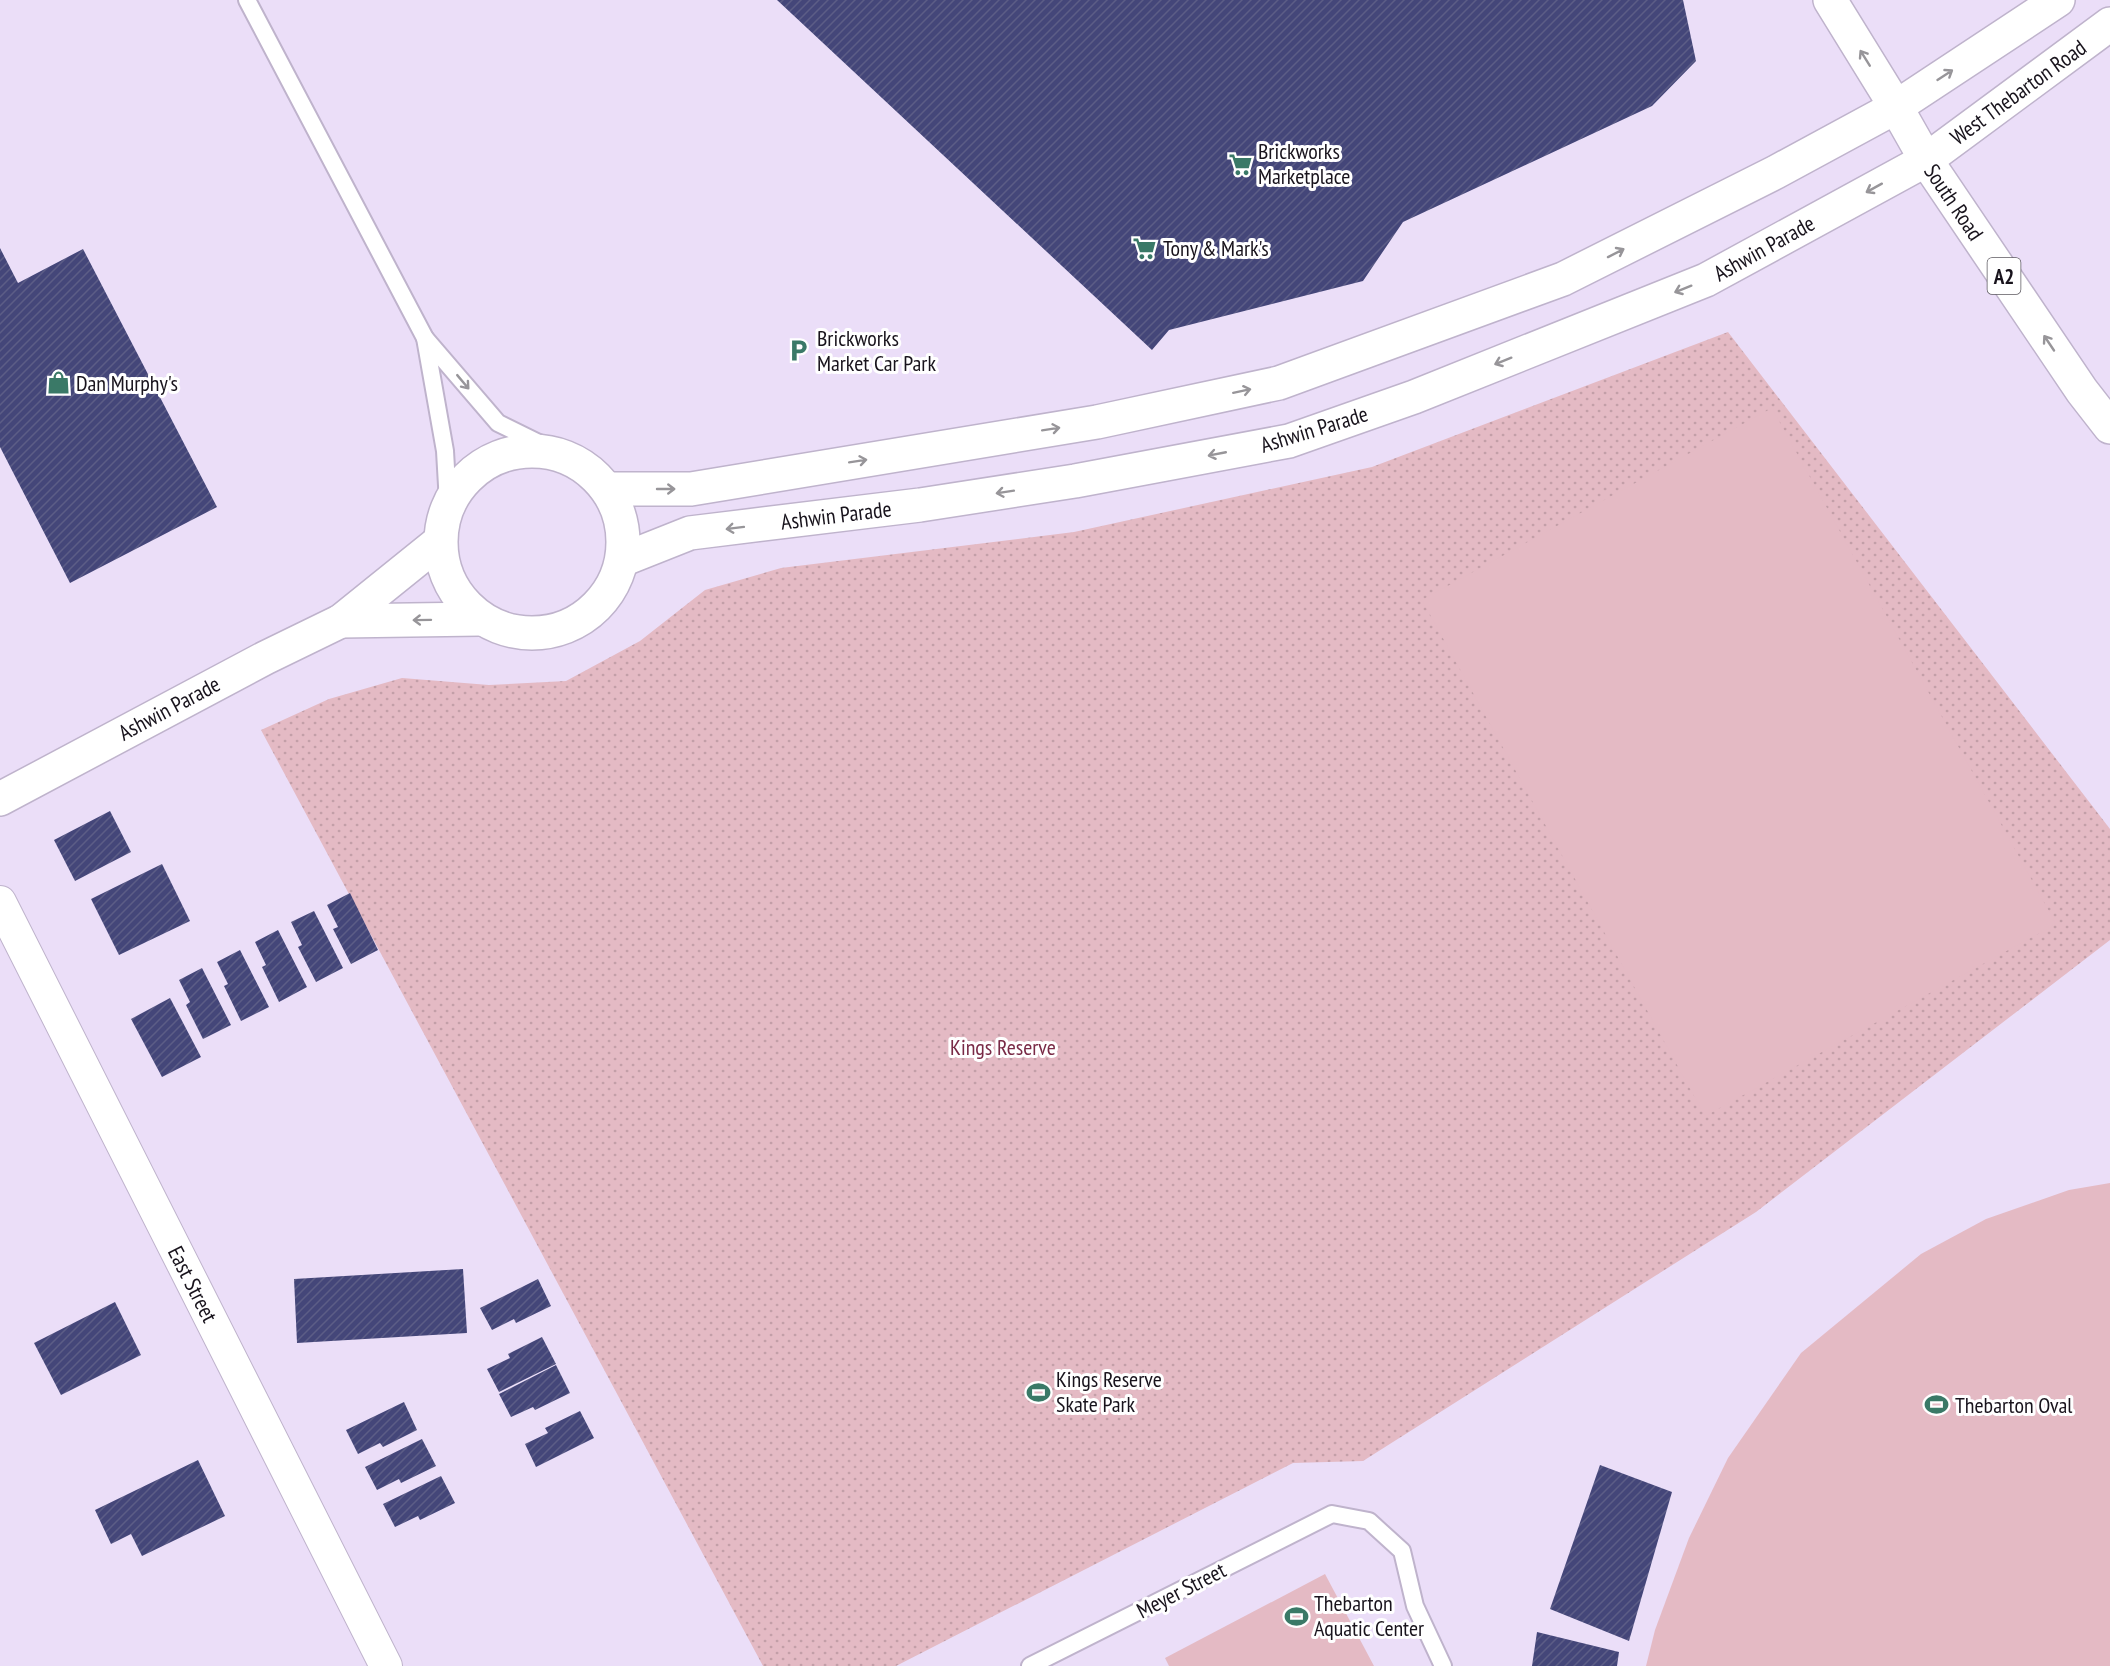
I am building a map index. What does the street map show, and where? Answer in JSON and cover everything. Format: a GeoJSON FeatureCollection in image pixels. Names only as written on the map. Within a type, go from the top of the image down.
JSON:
{"type":"FeatureCollection","features":[{"type":"Feature","properties":{"kind":"main road","name":"South Road"},"geometry":{"type":"LineString","coordinates":[[1830,0],[1926,160],[2082,392],[2110,427]]}},
{"type":"Feature","properties":{"kind":"main road"},"geometry":{"type":"LineString","coordinates":[[1896,107],[2058,0]]}},
{"type":"Feature","properties":{"kind":"main road","name":"West Thebarton Road"},"geometry":{"type":"LineString","coordinates":[[1926,160],[2110,24]]}},
{"type":"Feature","properties":{"kind":"main road","name":"Ashwin Parade"},"geometry":{"type":"LineString","coordinates":[[607,489],[691,489],[1097,422],[1279,383],[1563,279],[1776,172],[1896,107]]}},
{"type":"Feature","properties":{"kind":"main road","name":"Ashwin Parade"},"geometry":{"type":"LineString","coordinates":[[622,560],[690,533],[920,505],[1053,485],[1289,441],[1414,397],[1706,280],[1926,160]]}},
{"type":"Feature","properties":{"kind":"main road"},"geometry":{"type":"LineString","coordinates":[[519,451],[565,456],[607,489],[622,523],[622,560],[608,593],[583,619],[549,632],[513,632],[480,619],[450,586],[439,542],[448,503],[477,468],[519,451]]}},
{"type":"Feature","properties":{"kind":"main road","name":"Ashwin Parade"},"geometry":{"type":"LineString","coordinates":[[0,799],[255,663],[341,621],[439,542]]}},
{"type":"Feature","properties":{"kind":"main road","name":"Ashwin Parade"},"geometry":{"type":"LineString","coordinates":[[341,621],[480,619]]}},
{"type":"Feature","properties":{"kind":"street","name":"East Street"},"geometry":{"type":"LineString","coordinates":[[0,902],[386,1666]]}},
{"type":"Feature","properties":{"kind":"lane"},"geometry":{"type":"LineString","coordinates":[[247,0],[425,338],[498,423],[565,456]]}},
{"type":"Feature","properties":{"kind":"lane"},"geometry":{"type":"LineString","coordinates":[[425,338],[445,451],[448,503]]}},
{"type":"Feature","properties":{"kind":"lane","name":"Meyer Street"},"geometry":{"type":"LineString","coordinates":[[1030,1666],[1332,1514],[1369,1521],[1402,1551],[1415,1606],[1443,1666]]}},
{"type":"Feature","properties":{"kind":"green space","name":"Kings Reserve"},"geometry":{"type":"Polygon","coordinates":[[[1728,332],[2110,829],[2110,940],[1756,1212],[1363,1461],[1293,1463],[896,1666],[763,1666],[261,730],[329,699],[402,678],[489,685],[566,681],[640,641],[705,590],[781,568],[1074,532],[1372,467],[1728,332]]]}},
{"type":"Feature","properties":{"kind":"green space"},"geometry":{"type":"Polygon","coordinates":[[[1772,408],[2056,924],[1705,1116],[1422,600],[1772,408]]]}},
{"type":"Feature","properties":{"kind":"green space","name":"Thebarton Oval"},"geometry":{"type":"Polygon","coordinates":[[[2110,1183],[2110,1666],[1646,1666],[1655,1630],[1689,1538],[1728,1458],[1801,1353],[1921,1254],[1986,1219],[2069,1190],[2110,1183]]]}},
{"type":"Feature","properties":{"kind":"green space","name":"Thebarton Aquatic Center"},"geometry":{"type":"Polygon","coordinates":[[[1325,1574],[1374,1666],[1169,1666],[1165,1658],[1325,1574]]]}},
{"type":"Feature","properties":{"kind":"building","name":"Brickworks Marketplace"},"geometry":{"type":"Polygon","coordinates":[[[777,0],[1683,0],[1696,61],[1652,106],[1403,222],[1363,281],[1169,330],[1152,350],[777,0]]]}},
{"type":"Feature","properties":{"kind":"building"},"geometry":{"type":"Polygon","coordinates":[[[0,248],[18,283],[83,249],[217,507],[70,583],[0,447],[0,248]]]}},
{"type":"Feature","properties":{"kind":"building"},"geometry":{"type":"Polygon","coordinates":[[[110,811],[131,852],[75,881],[54,840],[110,811]]]}},
{"type":"Feature","properties":{"kind":"building"},"geometry":{"type":"Polygon","coordinates":[[[162,864],[190,921],[119,955],[91,899],[162,864]]]}},
{"type":"Feature","properties":{"kind":"building"},"geometry":{"type":"Polygon","coordinates":[[[350,893],[378,950],[351,964],[333,929],[338,927],[327,905],[350,893]]]}},
{"type":"Feature","properties":{"kind":"building"},"geometry":{"type":"Polygon","coordinates":[[[314,911],[343,968],[316,982],[298,947],[302,945],[291,922],[314,911]]]}},
{"type":"Feature","properties":{"kind":"building"},"geometry":{"type":"Polygon","coordinates":[[[278,930],[307,987],[279,1002],[262,967],[266,965],[255,942],[278,930]]]}},
{"type":"Feature","properties":{"kind":"building"},"geometry":{"type":"Polygon","coordinates":[[[240,950],[269,1007],[241,1021],[224,986],[228,984],[217,962],[240,950]]]}},
{"type":"Feature","properties":{"kind":"building"},"geometry":{"type":"Polygon","coordinates":[[[202,968],[231,1025],[203,1039],[186,1005],[190,1002],[179,980],[202,968]]]}},
{"type":"Feature","properties":{"kind":"building"},"geometry":{"type":"Polygon","coordinates":[[[170,998],[201,1057],[162,1077],[131,1019],[170,998]]]}},
{"type":"Feature","properties":{"kind":"building"},"geometry":{"type":"Polygon","coordinates":[[[463,1269],[467,1333],[297,1343],[294,1279],[463,1269]]]}},
{"type":"Feature","properties":{"kind":"building"},"geometry":{"type":"Polygon","coordinates":[[[538,1279],[551,1306],[516,1323],[514,1319],[492,1330],[480,1308],[538,1279]]]}},
{"type":"Feature","properties":{"kind":"building"},"geometry":{"type":"Polygon","coordinates":[[[115,1302],[141,1355],[61,1395],[34,1343],[115,1302]]]}},
{"type":"Feature","properties":{"kind":"building"},"geometry":{"type":"Polygon","coordinates":[[[542,1337],[556,1364],[499,1392],[487,1369],[510,1358],[508,1354],[542,1337]]]}},
{"type":"Feature","properties":{"kind":"building"},"geometry":{"type":"Polygon","coordinates":[[[556,1365],[570,1393],[535,1410],[533,1407],[511,1417],[499,1394],[556,1365]]]}},
{"type":"Feature","properties":{"kind":"building"},"geometry":{"type":"Polygon","coordinates":[[[404,1402],[417,1430],[383,1447],[380,1443],[358,1454],[346,1430],[404,1402]]]}},
{"type":"Feature","properties":{"kind":"building"},"geometry":{"type":"Polygon","coordinates":[[[580,1411],[594,1438],[536,1467],[525,1444],[548,1433],[545,1428],[580,1411]]]}},
{"type":"Feature","properties":{"kind":"building"},"geometry":{"type":"Polygon","coordinates":[[[422,1439],[436,1466],[401,1483],[399,1479],[377,1490],[365,1467],[422,1439]]]}},
{"type":"Feature","properties":{"kind":"building"},"geometry":{"type":"Polygon","coordinates":[[[198,1460],[225,1516],[142,1556],[131,1534],[111,1544],[95,1510],[198,1460]]]}},
{"type":"Feature","properties":{"kind":"building"},"geometry":{"type":"Polygon","coordinates":[[[1600,1465],[1672,1492],[1629,1641],[1550,1609],[1600,1465]]]}},
{"type":"Feature","properties":{"kind":"building"},"geometry":{"type":"Polygon","coordinates":[[[441,1476],[455,1503],[420,1520],[418,1516],[395,1527],[383,1504],[441,1476]]]}},
{"type":"Feature","properties":{"kind":"building"},"geometry":{"type":"Polygon","coordinates":[[[1537,1632],[1619,1652],[1617,1666],[1532,1666],[1537,1632]]]}},
{"type":"Feature","properties":{"kind":"place","name":"Brickworks Marketplace"},"geometry":{"type":"Point","coordinates":[1240,164]}},
{"type":"Feature","properties":{"kind":"place","name":"Tony & Mark's"},"geometry":{"type":"Point","coordinates":[1145,248]}},
{"type":"Feature","properties":{"kind":"place","name":"Brickworks Market Car Park"},"geometry":{"type":"Point","coordinates":[799,351]}},
{"type":"Feature","properties":{"kind":"place","name":"Dan Murphy's"},"geometry":{"type":"Point","coordinates":[58,383]}},
{"type":"Feature","properties":{"kind":"place","name":"Kings Reserve Skate Park"},"geometry":{"type":"Point","coordinates":[1038,1392]}},
{"type":"Feature","properties":{"kind":"place","name":"Thebarton Oval"},"geometry":{"type":"Point","coordinates":[1937,1405]}},
{"type":"Feature","properties":{"kind":"place","name":"Thebarton Aquatic Center"},"geometry":{"type":"Point","coordinates":[1296,1616]}}]}
